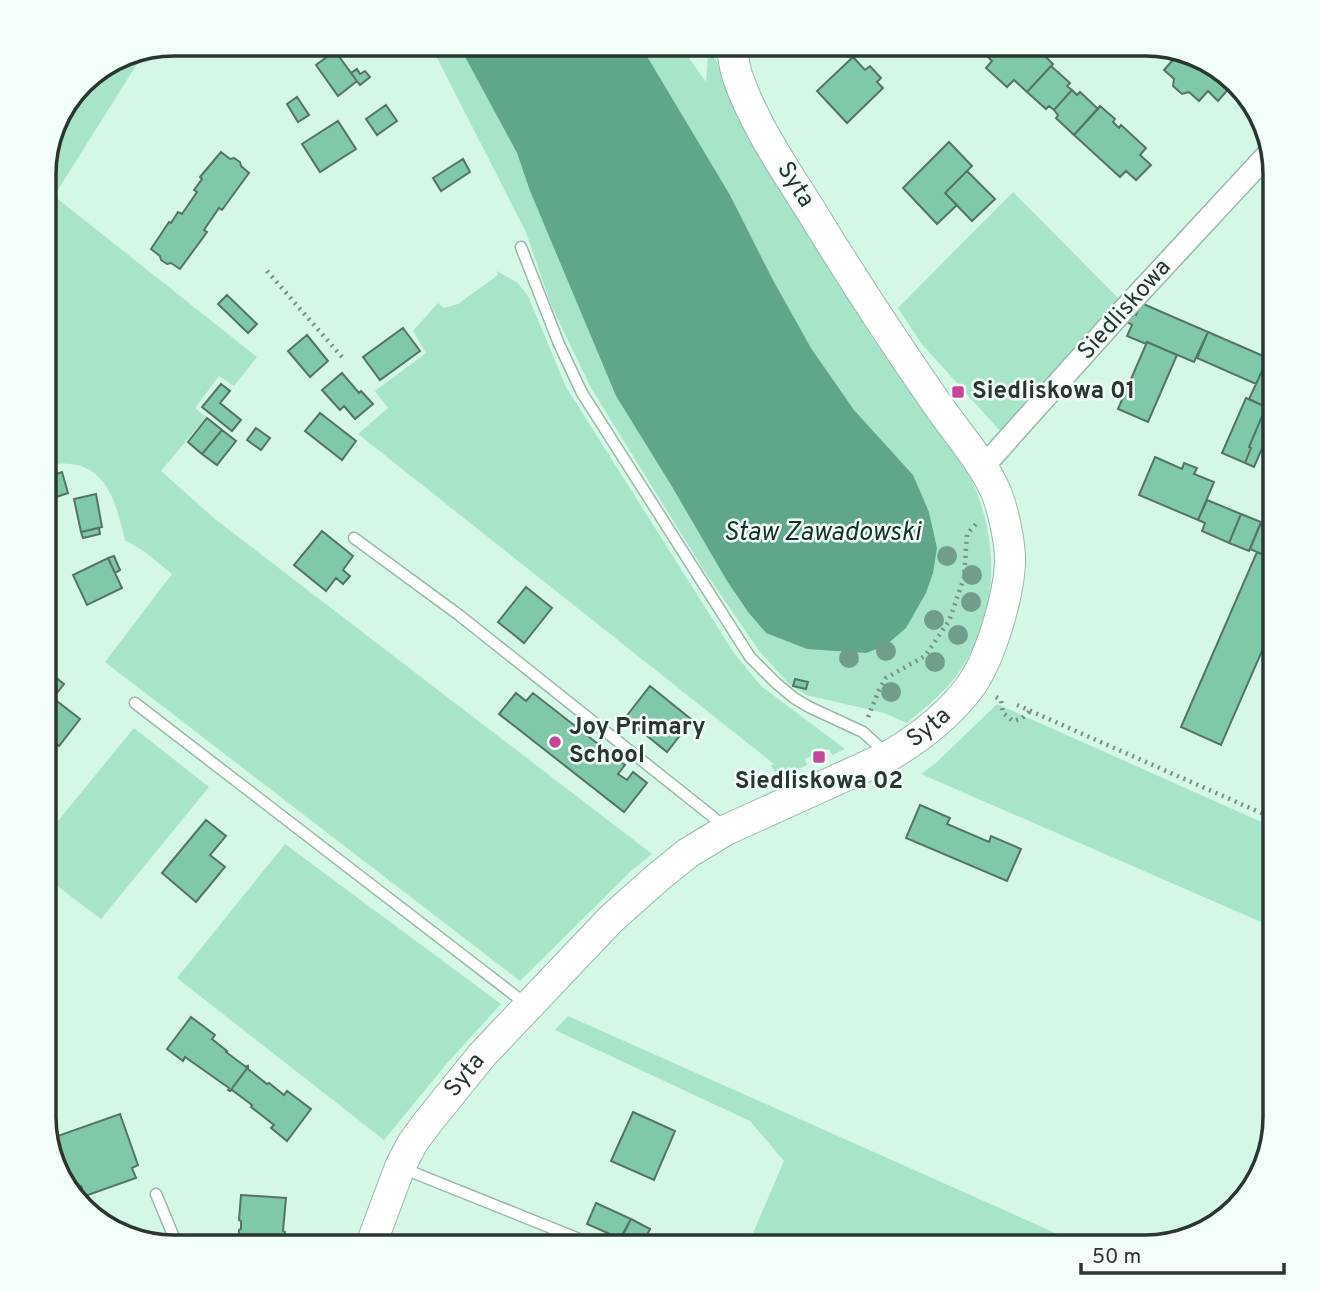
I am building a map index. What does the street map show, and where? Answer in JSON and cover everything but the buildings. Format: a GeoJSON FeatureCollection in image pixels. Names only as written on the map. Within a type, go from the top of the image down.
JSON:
{"type":"FeatureCollection","features":[{"type":"Feature","properties":{"kind":"street","name":"Syta"},"geometry":{"type":"LineString","coordinates":[[374,1235],[400,1167],[413,1142],[454,1087],[611,919],[688,853],[726,830],[888,756],[914,741],[942,719],[973,683],[989,651],[1003,607],[1010,562],[1004,515],[996,492],[983,467],[849,273],[773,149],[750,107],[736,72],[733,56]]}},
{"type":"Feature","properties":{"kind":"street","name":"Siedliskowa"},"geometry":{"type":"LineString","coordinates":[[983,467],[1262,161]]}},
{"type":"Feature","properties":{"kind":"lane"},"geometry":{"type":"LineString","coordinates":[[522,247],[559,344],[582,393],[750,657],[794,698],[863,732],[888,756]]}},
{"type":"Feature","properties":{"kind":"lane"},"geometry":{"type":"LineString","coordinates":[[354,538],[459,615],[726,830]]}},
{"type":"Feature","properties":{"kind":"lane"},"geometry":{"type":"LineString","coordinates":[[135,703],[528,1006]]}},
{"type":"Feature","properties":{"kind":"lane"},"geometry":{"type":"LineString","coordinates":[[400,1167],[569,1235]]}},
{"type":"Feature","properties":{"kind":"lane"},"geometry":{"type":"LineString","coordinates":[[156,1194],[173,1235]]}},
{"type":"Feature","properties":{"kind":"path"},"geometry":{"type":"LineString","coordinates":[[267,271],[342,357]]}},
{"type":"Feature","properties":{"kind":"path"},"geometry":{"type":"LineString","coordinates":[[870,710],[886,678],[925,656],[944,629],[964,578],[967,534],[980,521]]}},
{"type":"Feature","properties":{"kind":"path"},"geometry":{"type":"LineString","coordinates":[[989,693],[1001,700],[1003,713],[1013,721],[1021,719],[1030,711]]}},
{"type":"Feature","properties":{"kind":"path"},"geometry":{"type":"LineString","coordinates":[[1017,705],[1263,814]]}},
{"type":"Feature","properties":{"kind":"shaded area"},"geometry":{"type":"Polygon","coordinates":[[[436,56],[464,56],[517,153],[530,191],[616,396],[727,581],[766,633],[779,637],[937,549],[929,512],[811,348],[730,195],[645,56],[688,56],[706,82],[708,56],[714,56],[732,97],[802,223],[873,339],[970,476],[980,501],[991,554],[991,580],[980,631],[969,656],[954,679],[907,723],[884,713],[806,695],[790,685],[760,652],[703,569],[591,388],[551,305],[526,232],[436,56]]]}},
{"type":"Feature","properties":{"kind":"shaded area"},"geometry":{"type":"Polygon","coordinates":[[[139,61],[56,193],[56,166],[60,143],[80,102],[96,85],[115,72],[139,61]]]}},
{"type":"Feature","properties":{"kind":"shaded area"},"geometry":{"type":"Polygon","coordinates":[[[1013,192],[1120,300],[1000,431],[921,343],[898,308],[1013,192]]]}},
{"type":"Feature","properties":{"kind":"shaded area"},"geometry":{"type":"Polygon","coordinates":[[[56,198],[257,357],[234,386],[219,376],[195,408],[206,417],[161,471],[215,519],[652,854],[631,871],[520,981],[105,662],[172,574],[125,540],[119,515],[103,481],[84,467],[57,464],[56,198]]]}},
{"type":"Feature","properties":{"kind":"shaded area"},"geometry":{"type":"Polygon","coordinates":[[[497,271],[518,283],[528,296],[566,387],[734,653],[761,686],[845,749],[832,755],[829,749],[805,759],[807,765],[778,776],[771,766],[774,764],[358,434],[388,408],[375,391],[426,353],[413,331],[438,303],[444,308],[458,304],[498,275],[497,271]]]}},
{"type":"Feature","properties":{"kind":"shaded area"},"geometry":{"type":"Polygon","coordinates":[[[997,704],[1263,823],[1263,923],[921,774],[997,704]]]}},
{"type":"Feature","properties":{"kind":"shaded area"},"geometry":{"type":"Polygon","coordinates":[[[134,728],[209,787],[101,919],[56,885],[56,823],[134,728]]]}},
{"type":"Feature","properties":{"kind":"shaded area"},"geometry":{"type":"Polygon","coordinates":[[[285,844],[501,1004],[448,1062],[384,1140],[177,978],[285,844]]]}},
{"type":"Feature","properties":{"kind":"shaded area"},"geometry":{"type":"Polygon","coordinates":[[[568,1016],[1060,1235],[752,1235],[784,1161],[750,1121],[555,1030],[568,1016]]]}},
{"type":"Feature","properties":{"kind":"water","name":"Staw Zawadowski"},"geometry":{"type":"Polygon","coordinates":[[[464,56],[647,56],[730,195],[811,348],[854,410],[913,475],[929,512],[937,548],[933,573],[926,593],[906,628],[885,646],[866,653],[807,649],[766,633],[748,612],[616,396],[530,191],[517,153],[464,56]]]}},
{"type":"Feature","properties":{"kind":"place","name":"Siedliskowa 01"},"geometry":{"type":"Point","coordinates":[958,392]}},
{"type":"Feature","properties":{"kind":"place","name":"Joy Primary School"},"geometry":{"type":"Point","coordinates":[555,742]}},
{"type":"Feature","properties":{"kind":"place","name":"Siedliskowa 02"},"geometry":{"type":"Point","coordinates":[819,757]}}]}
